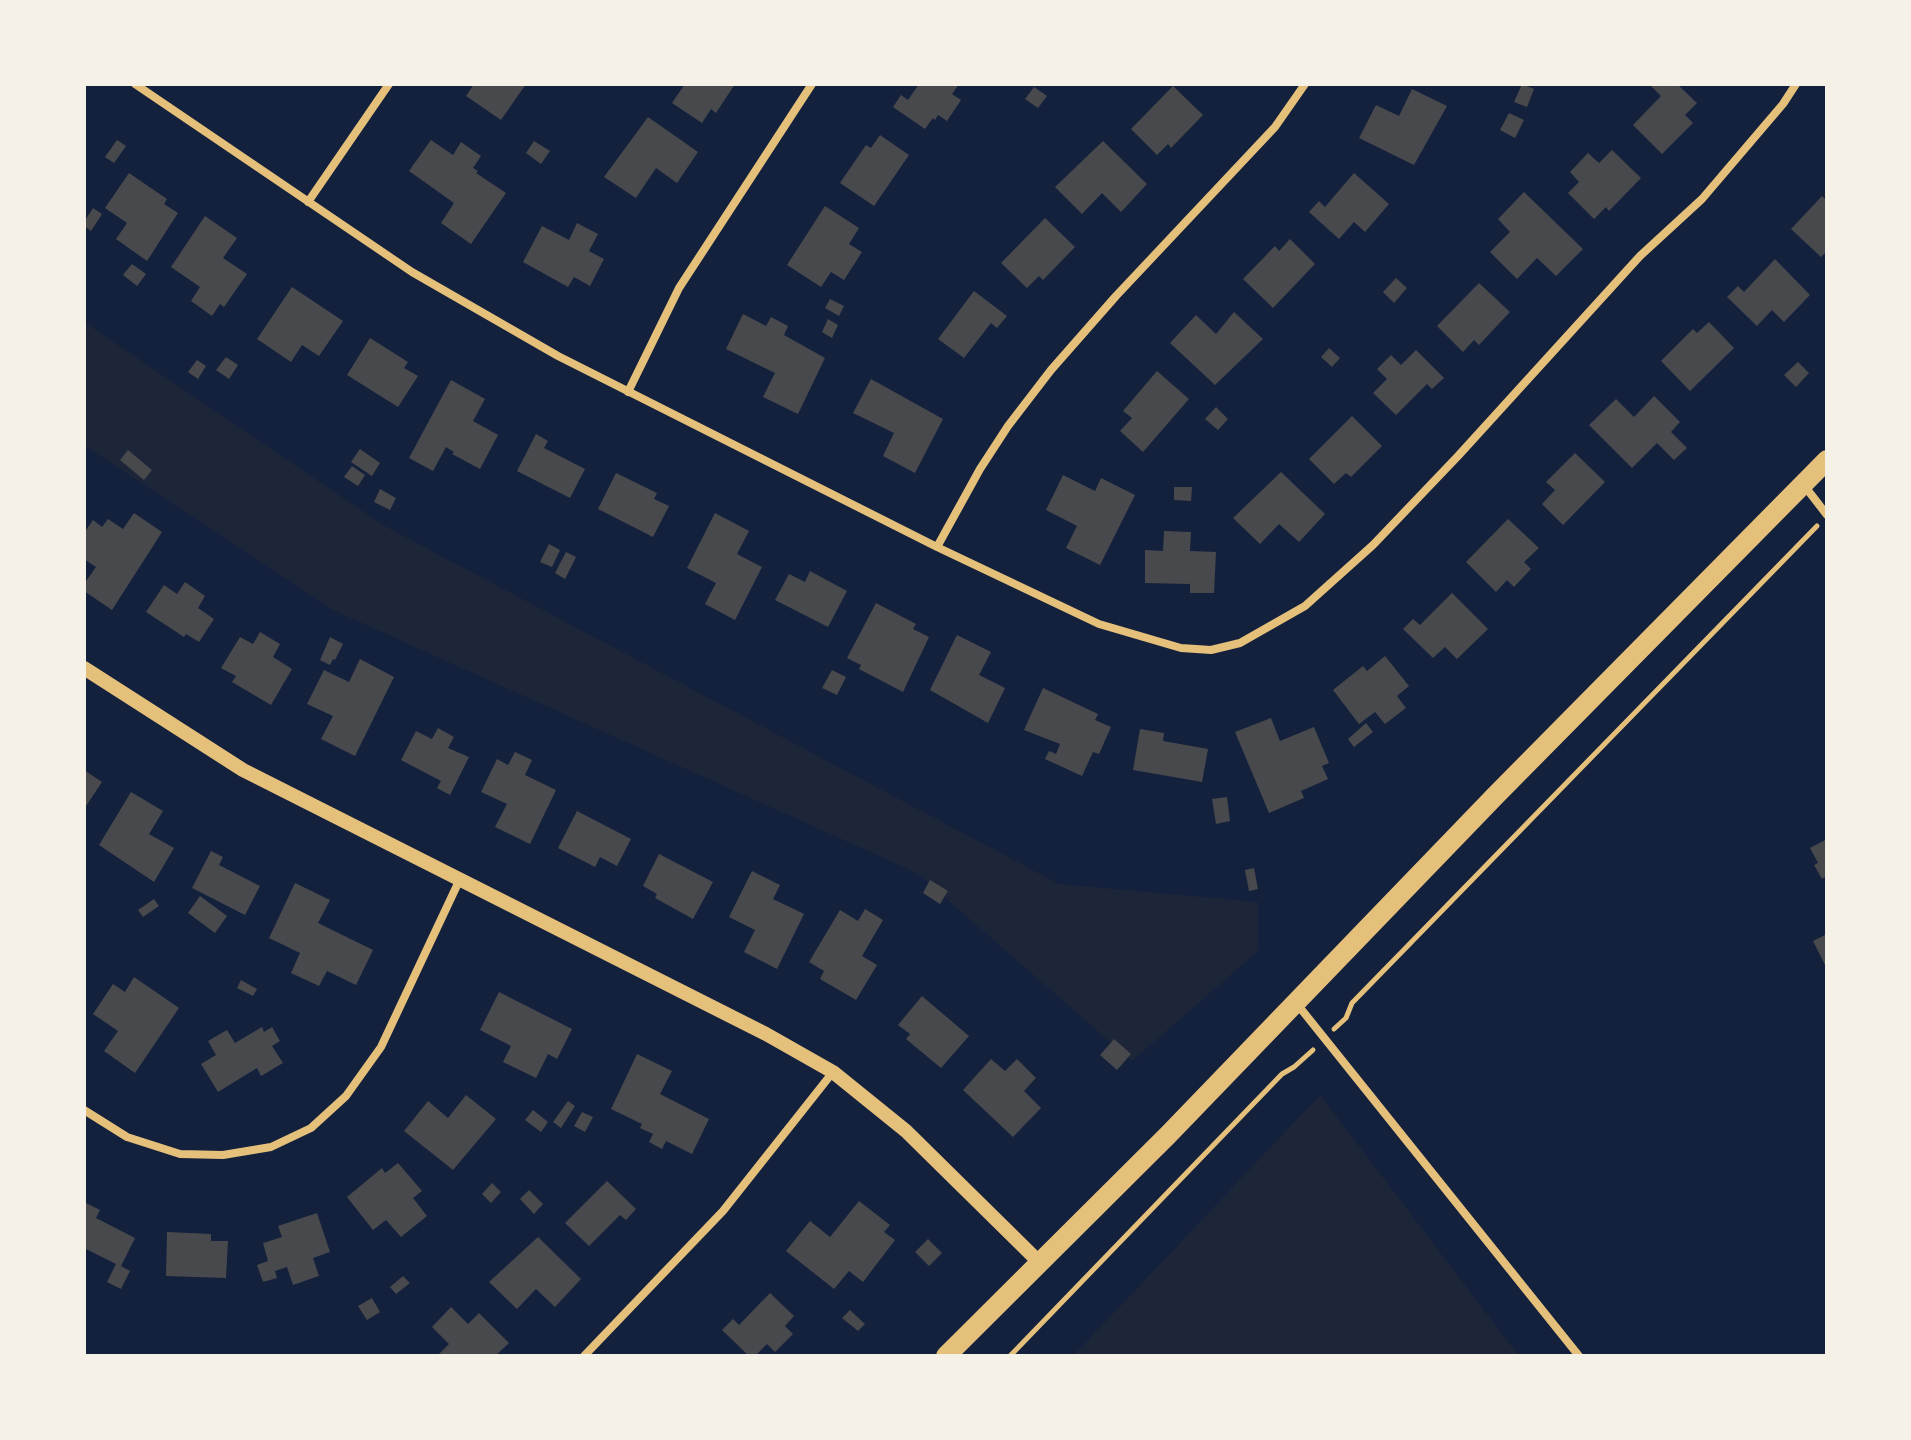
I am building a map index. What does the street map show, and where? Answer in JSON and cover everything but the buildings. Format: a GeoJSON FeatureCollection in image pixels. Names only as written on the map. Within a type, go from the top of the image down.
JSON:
{"type":"FeatureCollection","features":[{"type":"Feature","properties":{"kind":"main road"},"geometry":{"type":"LineString","coordinates":[[946,1356],[1827,460]]}},
{"type":"Feature","properties":{"kind":"street"},"geometry":{"type":"LineString","coordinates":[[135,84],[308,202],[472,308],[628,392],[937,547],[1099,624],[1170,646],[1211,650],[1240,643],[1305,606],[1373,545],[1640,256],[1702,199],[1783,104],[1796,84]]}},
{"type":"Feature","properties":{"kind":"street"},"geometry":{"type":"LineString","coordinates":[[308,202],[389,84]]}},
{"type":"Feature","properties":{"kind":"street"},"geometry":{"type":"LineString","coordinates":[[628,392],[679,288],[812,84]]}},
{"type":"Feature","properties":{"kind":"street"},"geometry":{"type":"LineString","coordinates":[[937,547],[980,469],[1051,370],[1275,127],[1305,84]]}},
{"type":"Feature","properties":{"kind":"street"},"geometry":{"type":"LineString","coordinates":[[1803,484],[1827,515]]}},
{"type":"Feature","properties":{"kind":"street"},"geometry":{"type":"LineString","coordinates":[[84,668],[243,770],[766,1034],[833,1072],[906,1131],[1040,1263]]}},
{"type":"Feature","properties":{"kind":"street"},"geometry":{"type":"LineString","coordinates":[[84,1110],[127,1137],[180,1154],[223,1155],[271,1147],[311,1128],[346,1096],[381,1047],[460,879]]}},
{"type":"Feature","properties":{"kind":"street"},"geometry":{"type":"LineString","coordinates":[[1296,1003],[1579,1356]]}},
{"type":"Feature","properties":{"kind":"street"},"geometry":{"type":"LineString","coordinates":[[584,1356],[723,1211],[833,1072]]}},
{"type":"Feature","properties":{"kind":"path"},"geometry":{"type":"LineString","coordinates":[[1010,1356],[1282,1074],[1294,1067],[1346,1018],[1352,1003],[1827,515]]}},
{"type":"Feature","properties":{"kind":"shaded area"},"geometry":{"type":"Polygon","coordinates":[[[84,322],[383,525],[1059,884],[1258,902],[1258,951],[1132,1061],[917,873],[333,610],[84,445],[84,322]]]}},
{"type":"Feature","properties":{"kind":"shaded area"},"geometry":{"type":"Polygon","coordinates":[[[1320,1095],[1519,1356],[1073,1356],[1320,1095]]]}}]}
